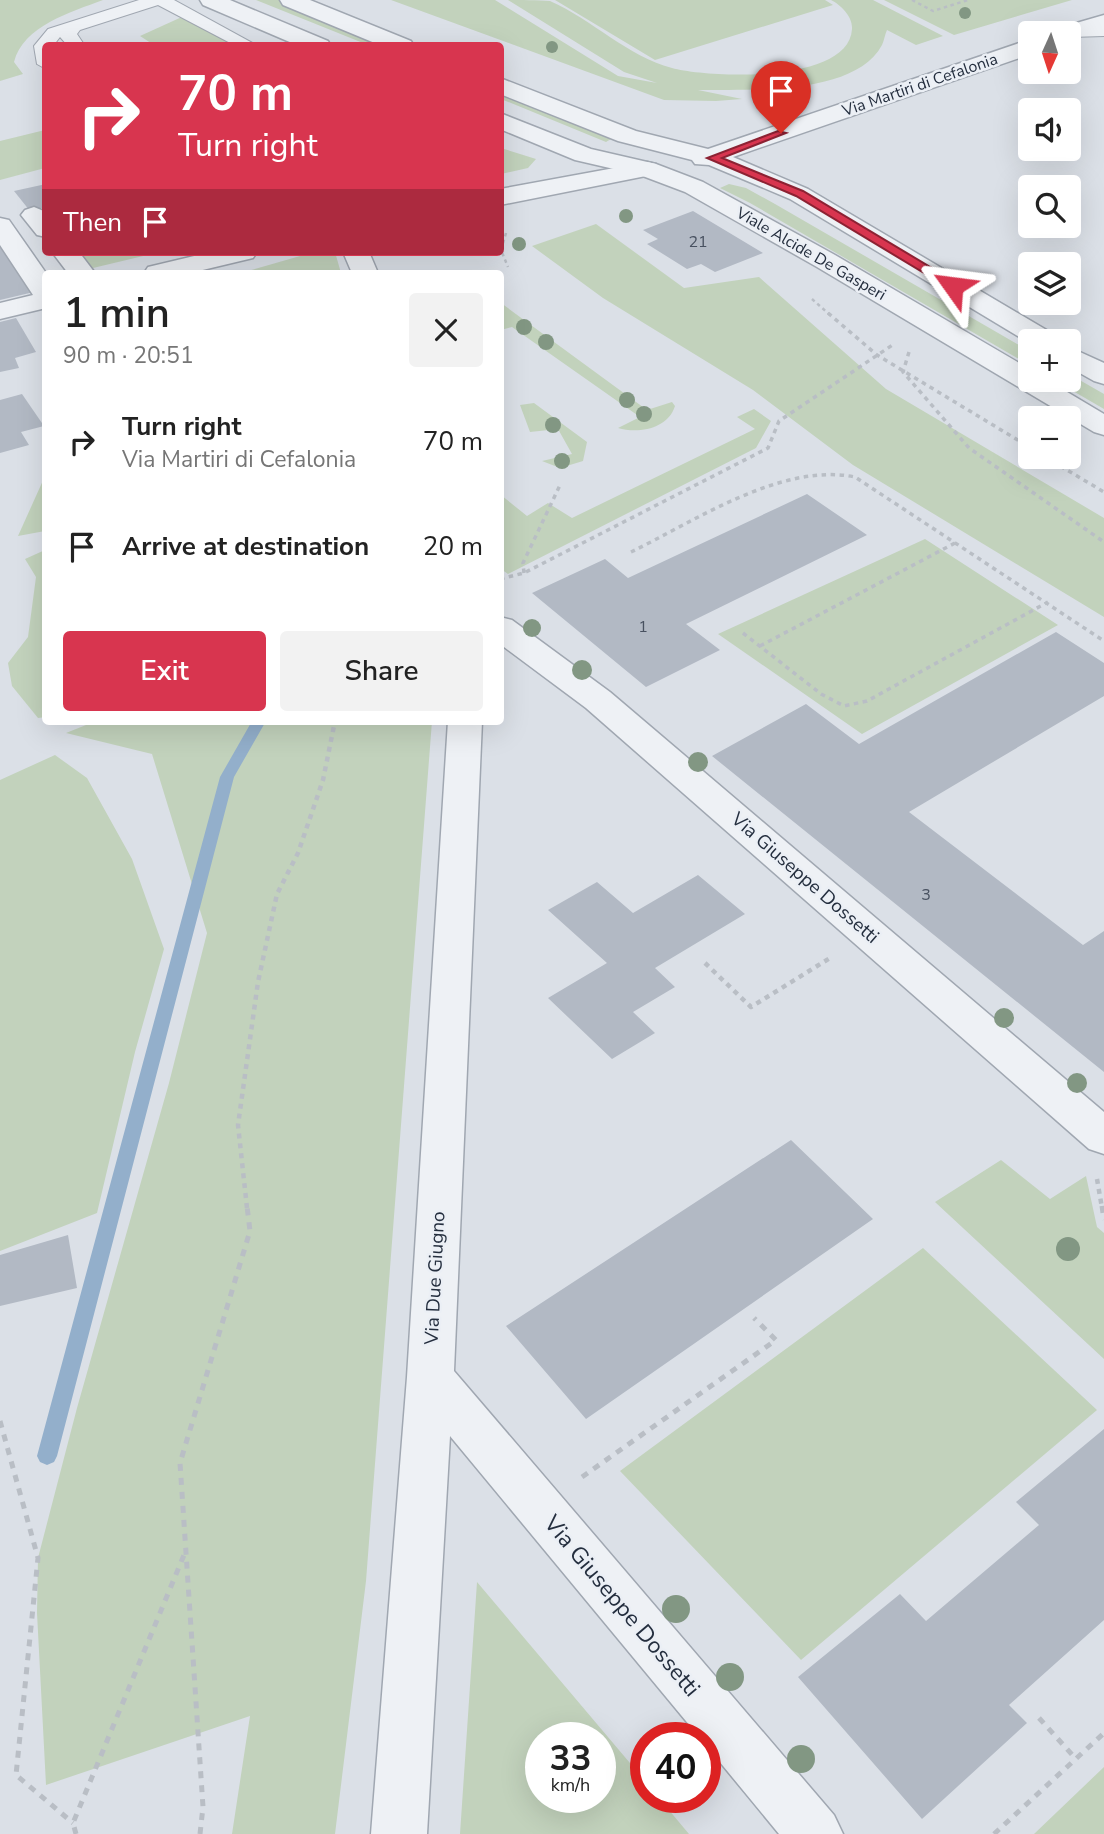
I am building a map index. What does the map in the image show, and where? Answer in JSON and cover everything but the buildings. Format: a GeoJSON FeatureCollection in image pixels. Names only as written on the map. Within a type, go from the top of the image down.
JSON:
{"type":"FeatureCollection","features":[{"type":"Feature","properties":{"kind":"street"},"geometry":{"type":"LineString","coordinates":[[211,0],[311,42]]}},
{"type":"Feature","properties":{"kind":"street"},"geometry":{"type":"LineString","coordinates":[[290,0],[393,42]]}},
{"type":"Feature","properties":{"kind":"street"},"geometry":{"type":"LineString","coordinates":[[1082,29],[1104,22]]}},
{"type":"Feature","properties":{"kind":"street","name":"Via Martiri di Cefalonia"},"geometry":{"type":"LineString","coordinates":[[504,196],[713,158],[1018,51]]}},
{"type":"Feature","properties":{"kind":"street"},"geometry":{"type":"LineString","coordinates":[[504,87],[627,136],[713,158],[800,194],[1025,329]]}},
{"type":"Feature","properties":{"kind":"street","name":"Viale Alcide De Gasperi"},"geometry":{"type":"LineString","coordinates":[[504,123],[584,155],[647,169],[694,187],[826,261],[915,322],[1104,426]]}},
{"type":"Feature","properties":{"kind":"street"},"geometry":{"type":"LineString","coordinates":[[0,226],[7,232],[42,288]]}},
{"type":"Feature","properties":{"kind":"street"},"geometry":{"type":"LineString","coordinates":[[68,256],[80,270]]}},
{"type":"Feature","properties":{"kind":"street"},"geometry":{"type":"LineString","coordinates":[[174,270],[228,256]]}},
{"type":"Feature","properties":{"kind":"street"},"geometry":{"type":"LineString","coordinates":[[0,311],[42,301]]}},
{"type":"Feature","properties":{"kind":"street"},"geometry":{"type":"LineString","coordinates":[[1081,362],[1104,375]]}},
{"type":"Feature","properties":{"kind":"street","name":"Via Giuseppe Dossetti"},"geometry":{"type":"LineString","coordinates":[[504,630],[598,700],[1104,1137]]}},
{"type":"Feature","properties":{"kind":"street","name":"Via Due Giugno"},"geometry":{"type":"LineString","coordinates":[[399,1834],[430,1377],[465,725]]}},
{"type":"Feature","properties":{"kind":"street","name":"Via Giuseppe Dossetti"},"geometry":{"type":"LineString","coordinates":[[430,1377],[815,1834]]}},
{"type":"Feature","properties":{"kind":"lane"},"geometry":{"type":"LineString","coordinates":[[46,42],[54,33],[159,0],[242,42]]}},
{"type":"Feature","properties":{"kind":"lane"},"geometry":{"type":"LineString","coordinates":[[74,26],[68,34],[75,42]]}},
{"type":"Feature","properties":{"kind":"lane"},"geometry":{"type":"LineString","coordinates":[[1082,32],[1104,31]]}},
{"type":"Feature","properties":{"kind":"path"},"geometry":{"type":"LineString","coordinates":[[912,0],[933,11],[968,0]]}},
{"type":"Feature","properties":{"kind":"path"},"geometry":{"type":"LineString","coordinates":[[504,236],[515,226]]}},
{"type":"Feature","properties":{"kind":"path"},"geometry":{"type":"LineString","coordinates":[[501,256],[508,267]]}},
{"type":"Feature","properties":{"kind":"path"},"geometry":{"type":"LineString","coordinates":[[806,294],[877,355],[1018,440]]}},
{"type":"Feature","properties":{"kind":"path"},"geometry":{"type":"LineString","coordinates":[[504,578],[524,573],[768,448],[779,421],[877,355],[915,322]]}},
{"type":"Feature","properties":{"kind":"path"},"geometry":{"type":"LineString","coordinates":[[903,372],[915,322]]}},
{"type":"Feature","properties":{"kind":"path"},"geometry":{"type":"LineString","coordinates":[[903,372],[969,448],[1104,541]]}},
{"type":"Feature","properties":{"kind":"path"},"geometry":{"type":"LineString","coordinates":[[1065,469],[1104,492]]}},
{"type":"Feature","properties":{"kind":"path"},"geometry":{"type":"LineString","coordinates":[[631,552],[771,486],[824,473],[855,477],[1104,641]]}},
{"type":"Feature","properties":{"kind":"path"},"geometry":{"type":"LineString","coordinates":[[524,573],[523,563],[561,483]]}},
{"type":"Feature","properties":{"kind":"path"},"geometry":{"type":"LineString","coordinates":[[760,646],[956,542]]}},
{"type":"Feature","properties":{"kind":"path"},"geometry":{"type":"LineString","coordinates":[[743,633],[821,694],[844,706],[867,701],[1048,602]]}},
{"type":"Feature","properties":{"kind":"path"},"geometry":{"type":"LineString","coordinates":[[200,1834],[203,1807],[180,1463],[250,1231],[238,1125],[258,982],[277,894],[298,853],[323,780],[334,725]]}},
{"type":"Feature","properties":{"kind":"path"},"geometry":{"type":"LineString","coordinates":[[705,963],[751,1007],[870,934]]}},
{"type":"Feature","properties":{"kind":"path"},"geometry":{"type":"LineString","coordinates":[[539,1508],[776,1340],[754,1318]]}},
{"type":"Feature","properties":{"kind":"path"},"geometry":{"type":"LineString","coordinates":[[0,1421],[38,1558],[16,1775],[73,1823],[76,1834]]}},
{"type":"Feature","properties":{"kind":"path"},"geometry":{"type":"LineString","coordinates":[[73,1823],[184,1554]]}},
{"type":"Feature","properties":{"kind":"path"},"geometry":{"type":"LineString","coordinates":[[1039,1718],[1076,1759]]}},
{"type":"Feature","properties":{"kind":"path"},"geometry":{"type":"LineString","coordinates":[[994,1834],[1104,1733]]}},
{"type":"Feature","properties":{"kind":"green space"},"geometry":{"type":"Polygon","coordinates":[[[0,0],[103,0],[63,15],[38,30],[19,49],[14,62],[23,74],[0,81],[0,0]]]}},
{"type":"Feature","properties":{"kind":"green space"},"geometry":{"type":"Polygon","coordinates":[[[256,0],[279,0],[384,42],[361,42],[256,0]]]}},
{"type":"Feature","properties":{"kind":"green space"},"geometry":{"type":"Polygon","coordinates":[[[391,0],[495,0],[618,76],[657,83],[624,72],[508,0],[550,1],[640,55],[672,68],[715,74],[774,73],[828,60],[845,47],[852,29],[846,12],[831,0],[873,0],[943,36],[916,45],[887,30],[882,45],[868,62],[848,74],[824,82],[769,89],[698,90],[742,99],[664,100],[391,0]]]}},
{"type":"Feature","properties":{"kind":"green space"},"geometry":{"type":"Polygon","coordinates":[[[555,0],[825,0],[833,5],[655,60],[555,0]]]}},
{"type":"Feature","properties":{"kind":"green space"},"geometry":{"type":"Polygon","coordinates":[[[884,0],[1072,0],[954,35],[884,0]]]}},
{"type":"Feature","properties":{"kind":"green space"},"geometry":{"type":"Polygon","coordinates":[[[184,16],[233,42],[149,42],[140,36],[184,16]]]}},
{"type":"Feature","properties":{"kind":"green space"},"geometry":{"type":"Polygon","coordinates":[[[504,91],[616,136],[606,142],[504,100],[504,91]]]}},
{"type":"Feature","properties":{"kind":"green space"},"geometry":{"type":"Polygon","coordinates":[[[42,131],[42,169],[0,180],[0,141],[42,131]]]}},
{"type":"Feature","properties":{"kind":"green space"},"geometry":{"type":"Polygon","coordinates":[[[504,149],[536,159],[528,168],[504,173],[504,149]]]}},
{"type":"Feature","properties":{"kind":"green space"},"geometry":{"type":"Polygon","coordinates":[[[729,184],[746,188],[775,204],[1018,344],[1018,358],[750,203],[720,188],[729,184]]]}},
{"type":"Feature","properties":{"kind":"green space"},"geometry":{"type":"Polygon","coordinates":[[[596,224],[684,288],[759,277],[886,389],[1104,518],[1104,617],[853,465],[753,390],[603,298],[532,246],[596,224]]]}},
{"type":"Feature","properties":{"kind":"green space"},"geometry":{"type":"Polygon","coordinates":[[[81,256],[143,256],[93,268],[81,256]]]}},
{"type":"Feature","properties":{"kind":"green space"},"geometry":{"type":"Polygon","coordinates":[[[300,256],[336,256],[340,270],[251,270],[300,256]]]}},
{"type":"Feature","properties":{"kind":"green space"},"geometry":{"type":"Polygon","coordinates":[[[504,305],[647,410],[672,402],[675,406],[671,414],[659,425],[651,428],[618,428],[640,417],[512,327],[504,329],[504,305]]]}},
{"type":"Feature","properties":{"kind":"green space"},"geometry":{"type":"Polygon","coordinates":[[[1081,381],[1104,394],[1104,409],[1075,392],[1081,392],[1081,381]]]}},
{"type":"Feature","properties":{"kind":"green space"},"geometry":{"type":"Polygon","coordinates":[[[534,403],[587,442],[583,461],[560,468],[542,461],[572,454],[558,429],[530,432],[520,405],[534,403]]]}},
{"type":"Feature","properties":{"kind":"green space"},"geometry":{"type":"Polygon","coordinates":[[[754,409],[771,421],[756,448],[508,574],[504,571],[504,497],[527,516],[548,503],[572,518],[755,429],[737,417],[754,409]]]}},
{"type":"Feature","properties":{"kind":"green space"},"geometry":{"type":"Polygon","coordinates":[[[42,483],[42,532],[18,536],[42,483]]]}},
{"type":"Feature","properties":{"kind":"green space"},"geometry":{"type":"Polygon","coordinates":[[[925,539],[1058,625],[862,734],[718,634],[925,539]]]}},
{"type":"Feature","properties":{"kind":"green space"},"geometry":{"type":"Polygon","coordinates":[[[42,551],[42,718],[38,718],[12,686],[8,663],[28,637],[36,577],[25,559],[42,551]]]}},
{"type":"Feature","properties":{"kind":"green space"},"geometry":{"type":"Polygon","coordinates":[[[86,725],[432,725],[366,1581],[335,1834],[232,1834],[250,1716],[46,1785],[37,1613],[38,1558],[77,1408],[169,1083],[207,933],[152,754],[66,733],[86,725]]]}},
{"type":"Feature","properties":{"kind":"green space"},"geometry":{"type":"Polygon","coordinates":[[[55,755],[87,778],[132,859],[164,949],[135,1052],[97,1213],[0,1251],[0,780],[55,755]]]}},
{"type":"Feature","properties":{"kind":"green space"},"geometry":{"type":"Polygon","coordinates":[[[1001,1160],[1050,1199],[1086,1176],[1097,1227],[1104,1233],[1104,1359],[935,1202],[1001,1160]]]}},
{"type":"Feature","properties":{"kind":"green space"},"geometry":{"type":"Polygon","coordinates":[[[923,1248],[1097,1410],[801,1660],[620,1471],[923,1248]]]}},
{"type":"Feature","properties":{"kind":"green space"},"geometry":{"type":"Polygon","coordinates":[[[477,1582],[595,1722],[525,1722],[525,1813],[616,1813],[616,1746],[630,1763],[630,1813],[671,1813],[689,1834],[460,1834],[477,1582]]]}},
{"type":"Feature","properties":{"kind":"green space"},"geometry":{"type":"Polygon","coordinates":[[[1104,1767],[1104,1834],[1034,1834],[1104,1767]]]}},
{"type":"Feature","properties":{"kind":"waterway"},"geometry":{"type":"LineString","coordinates":[[47,1456],[227,777],[257,725]]}},
{"type":"Feature","properties":{"kind":"route"},"geometry":{"type":"LineString","coordinates":[[781,133],[713,158],[800,194],[953,286]]}}]}
